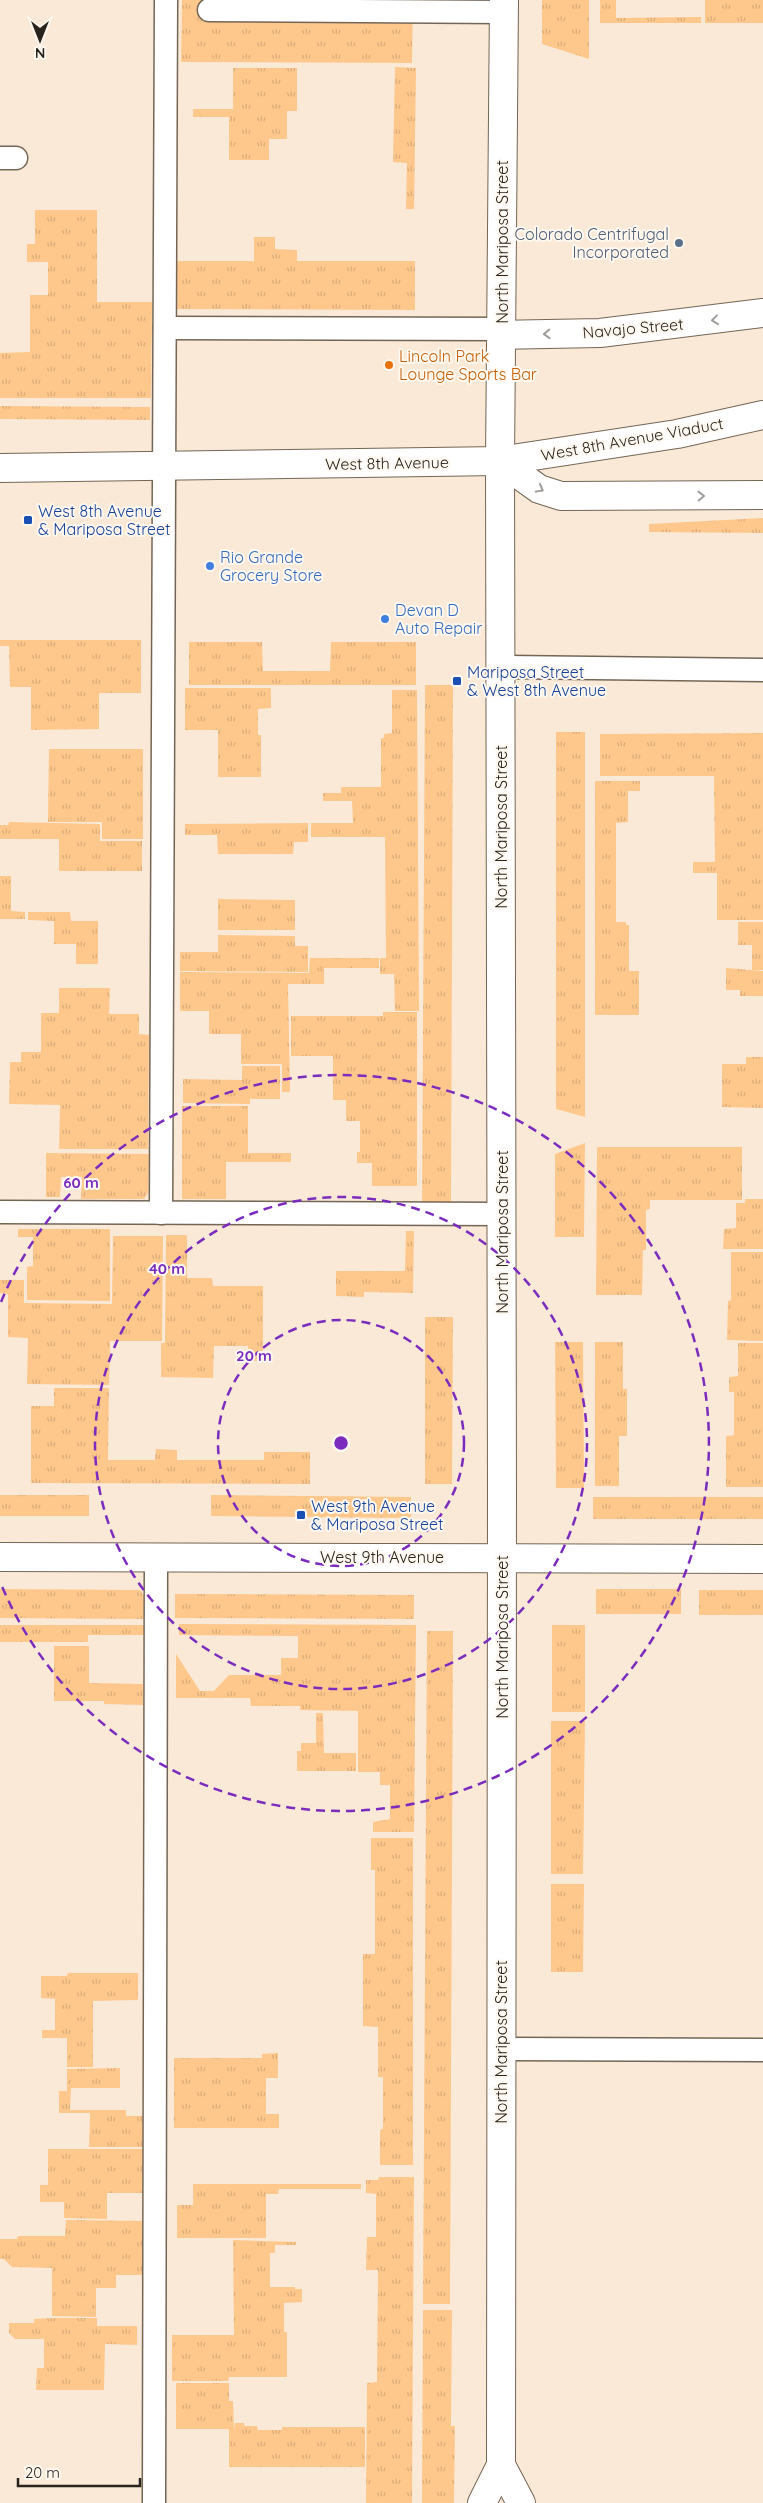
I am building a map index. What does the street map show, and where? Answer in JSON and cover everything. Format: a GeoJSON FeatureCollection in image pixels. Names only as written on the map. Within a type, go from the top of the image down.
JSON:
{"type":"FeatureCollection","features":[{"type":"Feature","properties":{"kind":"street","name":"North Mariposa Street"},"geometry":{"type":"LineString","coordinates":[[482,2503],[501,2465],[502,1214],[500,461],[504,6]]}},
{"type":"Feature","properties":{"kind":"street","name":"Navajo Street"},"geometry":{"type":"LineString","coordinates":[[501,332],[600,333],[763,314]]}},
{"type":"Feature","properties":{"kind":"street","name":"West 8th Avenue Viaduct"},"geometry":{"type":"LineString","coordinates":[[500,461],[677,434],[763,415]]}},
{"type":"Feature","properties":{"kind":"street","name":"West 8th Avenue"},"geometry":{"type":"LineString","coordinates":[[0,468],[500,461]]}},
{"type":"Feature","properties":{"kind":"street"},"geometry":{"type":"LineString","coordinates":[[500,461],[539,489],[561,496],[763,495]]}},
{"type":"Feature","properties":{"kind":"street","name":"West 9th Avenue"},"geometry":{"type":"LineString","coordinates":[[0,1557],[763,1559]]}},
{"type":"Feature","properties":{"kind":"street","name":"North Mariposa Street"},"geometry":{"type":"LineString","coordinates":[[501,2465],[521,2503]]}},
{"type":"Feature","properties":{"kind":"lane"},"geometry":{"type":"LineString","coordinates":[[161,1213],[166,0]]}},
{"type":"Feature","properties":{"kind":"lane"},"geometry":{"type":"LineString","coordinates":[[209,10],[504,6]]}},
{"type":"Feature","properties":{"kind":"lane"},"geometry":{"type":"LineString","coordinates":[[165,328],[501,332]]}},
{"type":"Feature","properties":{"kind":"lane"},"geometry":{"type":"LineString","coordinates":[[501,667],[763,670]]}},
{"type":"Feature","properties":{"kind":"lane"},"geometry":{"type":"LineString","coordinates":[[0,1212],[502,1214]]}},
{"type":"Feature","properties":{"kind":"lane"},"geometry":{"type":"LineString","coordinates":[[154,2503],[156,1557]]}},
{"type":"Feature","properties":{"kind":"lane"},"geometry":{"type":"LineString","coordinates":[[501,2049],[763,2050]]}},
{"type":"Feature","properties":{"kind":"green space"},"geometry":{"type":"Polygon","coordinates":[[[182,0],[413,0],[412,63],[181,62],[182,0]]]}},
{"type":"Feature","properties":{"kind":"green space"},"geometry":{"type":"Polygon","coordinates":[[[542,0],[589,0],[589,59],[542,44],[542,0]]]}},
{"type":"Feature","properties":{"kind":"green space"},"geometry":{"type":"Polygon","coordinates":[[[600,0],[616,0],[616,18],[701,17],[701,23],[600,23],[600,0]]]}},
{"type":"Feature","properties":{"kind":"green space"},"geometry":{"type":"Polygon","coordinates":[[[705,0],[763,0],[763,23],[705,23],[705,0]]]}},
{"type":"Feature","properties":{"kind":"green space"},"geometry":{"type":"Polygon","coordinates":[[[395,67],[416,68],[414,209],[406,209],[407,163],[393,162],[395,67]]]}},
{"type":"Feature","properties":{"kind":"green space"},"geometry":{"type":"Polygon","coordinates":[[[233,68],[297,68],[297,111],[287,111],[287,139],[269,139],[269,160],[229,160],[229,117],[193,117],[193,109],[233,109],[233,68]]]}},
{"type":"Feature","properties":{"kind":"green space"},"geometry":{"type":"Polygon","coordinates":[[[35,210],[97,210],[97,302],[152,302],[151,398],[0,398],[0,353],[30,352],[30,295],[48,295],[48,262],[27,262],[27,244],[35,244],[35,210]]]}},
{"type":"Feature","properties":{"kind":"green space"},"geometry":{"type":"Polygon","coordinates":[[[254,237],[275,237],[275,249],[297,250],[297,261],[415,261],[415,310],[174,309],[174,261],[254,261],[254,237]]]}},
{"type":"Feature","properties":{"kind":"green space"},"geometry":{"type":"Polygon","coordinates":[[[0,406],[150,407],[150,420],[0,419],[0,406]]]}},
{"type":"Feature","properties":{"kind":"green space"},"geometry":{"type":"Polygon","coordinates":[[[763,518],[763,533],[649,532],[649,524],[763,518]]]}},
{"type":"Feature","properties":{"kind":"green space"},"geometry":{"type":"Polygon","coordinates":[[[0,640],[141,640],[141,693],[99,693],[99,729],[31,730],[31,687],[10,687],[9,646],[0,646],[0,640]]]}},
{"type":"Feature","properties":{"kind":"green space"},"geometry":{"type":"Polygon","coordinates":[[[189,642],[262,642],[263,671],[330,671],[331,642],[416,642],[416,685],[189,685],[189,642]]]}},
{"type":"Feature","properties":{"kind":"green space"},"geometry":{"type":"Polygon","coordinates":[[[425,685],[453,685],[451,1206],[422,1206],[425,685]]]}},
{"type":"Feature","properties":{"kind":"green space"},"geometry":{"type":"Polygon","coordinates":[[[185,688],[271,688],[271,708],[258,709],[258,735],[261,735],[261,777],[218,777],[218,730],[185,730],[185,688]]]}},
{"type":"Feature","properties":{"kind":"green space"},"geometry":{"type":"Polygon","coordinates":[[[392,690],[417,690],[419,1011],[395,1011],[394,974],[380,974],[380,958],[386,958],[385,837],[311,837],[311,823],[353,823],[352,801],[323,801],[323,793],[341,793],[341,787],[381,787],[381,738],[384,738],[384,734],[392,733],[392,690]]]}},
{"type":"Feature","properties":{"kind":"green space"},"geometry":{"type":"Polygon","coordinates":[[[556,732],[585,732],[585,1117],[556,1109],[556,732]]]}},
{"type":"Feature","properties":{"kind":"green space"},"geometry":{"type":"Polygon","coordinates":[[[763,733],[763,920],[717,920],[717,873],[693,873],[693,862],[715,862],[714,776],[600,776],[600,734],[763,733]]]}},
{"type":"Feature","properties":{"kind":"green space"},"geometry":{"type":"Polygon","coordinates":[[[49,749],[143,749],[143,839],[102,839],[102,822],[48,822],[49,749]]]}},
{"type":"Feature","properties":{"kind":"green space"},"geometry":{"type":"Polygon","coordinates":[[[595,781],[640,781],[640,791],[628,791],[628,822],[616,823],[616,922],[626,922],[626,925],[629,925],[629,971],[639,971],[639,1015],[595,1015],[595,781]]]}},
{"type":"Feature","properties":{"kind":"green space"},"geometry":{"type":"Polygon","coordinates":[[[9,822],[100,824],[100,841],[142,841],[142,871],[59,871],[59,839],[0,839],[0,825],[8,825],[9,822]]]}},
{"type":"Feature","properties":{"kind":"green space"},"geometry":{"type":"Polygon","coordinates":[[[308,823],[308,842],[294,842],[293,854],[218,854],[217,835],[185,835],[185,824],[308,823]]]}},
{"type":"Feature","properties":{"kind":"green space"},"geometry":{"type":"Polygon","coordinates":[[[0,876],[11,876],[11,911],[25,912],[25,919],[0,919],[0,876]]]}},
{"type":"Feature","properties":{"kind":"green space"},"geometry":{"type":"Polygon","coordinates":[[[218,899],[295,900],[295,930],[218,930],[218,899]]]}},
{"type":"Feature","properties":{"kind":"green space"},"geometry":{"type":"Polygon","coordinates":[[[28,912],[70,912],[71,921],[98,921],[98,964],[76,964],[76,944],[54,944],[54,921],[28,920],[28,912]]]}},
{"type":"Feature","properties":{"kind":"green space"},"geometry":{"type":"Polygon","coordinates":[[[738,922],[763,922],[763,970],[752,970],[752,945],[738,945],[738,922]]]}},
{"type":"Feature","properties":{"kind":"green space"},"geometry":{"type":"Polygon","coordinates":[[[218,935],[295,936],[295,946],[308,946],[308,972],[180,971],[180,952],[218,952],[218,935]]]}},
{"type":"Feature","properties":{"kind":"green space"},"geometry":{"type":"Polygon","coordinates":[[[310,958],[379,958],[379,968],[324,968],[324,984],[288,984],[290,1092],[282,1092],[282,1064],[241,1064],[241,1034],[209,1034],[209,1011],[180,1011],[180,972],[309,973],[310,958]]]}},
{"type":"Feature","properties":{"kind":"green space"},"geometry":{"type":"Polygon","coordinates":[[[726,968],[763,971],[763,996],[740,996],[740,990],[726,990],[726,968]]]}},
{"type":"Feature","properties":{"kind":"green space"},"geometry":{"type":"Polygon","coordinates":[[[59,988],[110,988],[109,1014],[139,1014],[139,1034],[149,1035],[148,1149],[59,1149],[60,1105],[9,1104],[10,1062],[21,1062],[21,1052],[41,1052],[41,1013],[59,1013],[59,988]]]}},
{"type":"Feature","properties":{"kind":"green space"},"geometry":{"type":"Polygon","coordinates":[[[383,1012],[417,1012],[417,1186],[372,1186],[372,1163],[357,1163],[357,1152],[360,1152],[360,1121],[346,1121],[346,1100],[333,1100],[333,1056],[291,1056],[291,1016],[383,1016],[383,1012]]]}},
{"type":"Feature","properties":{"kind":"green space"},"geometry":{"type":"Polygon","coordinates":[[[746,1057],[763,1057],[763,1108],[722,1107],[722,1064],[746,1064],[746,1057]]]}},
{"type":"Feature","properties":{"kind":"green space"},"geometry":{"type":"Polygon","coordinates":[[[242,1066],[280,1066],[280,1099],[250,1099],[250,1104],[183,1103],[183,1079],[242,1080],[242,1066]]]}},
{"type":"Feature","properties":{"kind":"green space"},"geometry":{"type":"Polygon","coordinates":[[[182,1106],[248,1106],[248,1153],[291,1153],[291,1162],[226,1162],[226,1199],[182,1199],[182,1106]]]}},
{"type":"Feature","properties":{"kind":"green space"},"geometry":{"type":"Polygon","coordinates":[[[585,1143],[584,1237],[555,1237],[555,1154],[585,1143]]]}},
{"type":"Feature","properties":{"kind":"green space"},"geometry":{"type":"Polygon","coordinates":[[[597,1147],[742,1147],[742,1200],[650,1200],[650,1209],[646,1210],[646,1250],[643,1250],[642,1295],[596,1295],[597,1147]]]}},
{"type":"Feature","properties":{"kind":"green space"},"geometry":{"type":"Polygon","coordinates":[[[46,1153],[149,1154],[148,1193],[144,1199],[81,1199],[82,1177],[61,1177],[60,1197],[46,1197],[46,1153]]]}},
{"type":"Feature","properties":{"kind":"green space"},"geometry":{"type":"Polygon","coordinates":[[[745,1199],[763,1199],[763,1249],[723,1249],[724,1229],[736,1228],[736,1203],[745,1203],[745,1199]]]}},
{"type":"Feature","properties":{"kind":"green space"},"geometry":{"type":"Polygon","coordinates":[[[18,1229],[110,1229],[110,1301],[27,1300],[27,1267],[33,1266],[33,1237],[18,1237],[18,1229]]]}},
{"type":"Feature","properties":{"kind":"green space"},"geometry":{"type":"Polygon","coordinates":[[[406,1231],[414,1231],[413,1293],[364,1292],[364,1297],[336,1296],[336,1271],[405,1271],[406,1231]]]}},
{"type":"Feature","properties":{"kind":"green space"},"geometry":{"type":"Polygon","coordinates":[[[166,1235],[187,1235],[187,1278],[212,1278],[213,1286],[263,1286],[263,1361],[249,1361],[248,1346],[214,1346],[213,1378],[161,1377],[161,1343],[165,1343],[166,1235]]]}},
{"type":"Feature","properties":{"kind":"green space"},"geometry":{"type":"Polygon","coordinates":[[[113,1236],[163,1236],[162,1341],[110,1341],[109,1385],[27,1384],[28,1338],[8,1337],[8,1294],[0,1293],[0,1280],[24,1280],[24,1303],[112,1304],[113,1236]]]}},
{"type":"Feature","properties":{"kind":"green space"},"geometry":{"type":"Polygon","coordinates":[[[731,1252],[763,1252],[763,1341],[727,1340],[728,1301],[731,1300],[731,1252]]]}},
{"type":"Feature","properties":{"kind":"green space"},"geometry":{"type":"Polygon","coordinates":[[[425,1317],[453,1317],[452,1484],[425,1484],[425,1317]]]}},
{"type":"Feature","properties":{"kind":"green space"},"geometry":{"type":"Polygon","coordinates":[[[555,1342],[583,1342],[584,1488],[556,1488],[555,1342]]]}},
{"type":"Feature","properties":{"kind":"green space"},"geometry":{"type":"Polygon","coordinates":[[[595,1342],[623,1342],[623,1389],[627,1389],[627,1436],[619,1436],[619,1486],[595,1486],[595,1342]]]}},
{"type":"Feature","properties":{"kind":"green space"},"geometry":{"type":"Polygon","coordinates":[[[738,1343],[763,1343],[763,1487],[726,1487],[726,1436],[734,1435],[734,1392],[729,1392],[729,1377],[738,1376],[738,1343]]]}},
{"type":"Feature","properties":{"kind":"green space"},"geometry":{"type":"Polygon","coordinates":[[[54,1388],[109,1388],[108,1460],[155,1460],[156,1449],[177,1450],[177,1460],[264,1460],[264,1452],[310,1452],[310,1484],[31,1483],[31,1406],[54,1406],[54,1388]]]}},
{"type":"Feature","properties":{"kind":"green space"},"geometry":{"type":"Polygon","coordinates":[[[0,1495],[89,1495],[89,1516],[0,1516],[0,1495]]]}},
{"type":"Feature","properties":{"kind":"green space"},"geometry":{"type":"Polygon","coordinates":[[[211,1495],[411,1497],[411,1518],[211,1516],[211,1495]]]}},
{"type":"Feature","properties":{"kind":"green space"},"geometry":{"type":"Polygon","coordinates":[[[593,1497],[763,1497],[763,1519],[593,1519],[593,1497]]]}},
{"type":"Feature","properties":{"kind":"green space"},"geometry":{"type":"Polygon","coordinates":[[[0,1589],[140,1590],[144,1596],[144,1619],[0,1618],[0,1589]]]}},
{"type":"Feature","properties":{"kind":"green space"},"geometry":{"type":"Polygon","coordinates":[[[596,1589],[681,1589],[681,1614],[596,1614],[596,1589]]]}},
{"type":"Feature","properties":{"kind":"green space"},"geometry":{"type":"Polygon","coordinates":[[[699,1590],[763,1590],[763,1615],[699,1615],[699,1590]]]}},
{"type":"Feature","properties":{"kind":"green space"},"geometry":{"type":"Polygon","coordinates":[[[175,1594],[414,1595],[414,1619],[175,1618],[175,1594]]]}},
{"type":"Feature","properties":{"kind":"green space"},"geometry":{"type":"Polygon","coordinates":[[[179,1624],[416,1625],[414,1832],[373,1832],[373,1822],[390,1819],[390,1785],[380,1785],[380,1772],[358,1772],[358,1711],[300,1710],[300,1706],[251,1706],[250,1698],[176,1698],[176,1654],[200,1691],[214,1691],[229,1675],[281,1675],[281,1658],[298,1658],[298,1636],[179,1635],[179,1624]]]}},
{"type":"Feature","properties":{"kind":"green space"},"geometry":{"type":"Polygon","coordinates":[[[0,1625],[148,1625],[148,1635],[88,1635],[88,1642],[0,1642],[0,1625]]]}},
{"type":"Feature","properties":{"kind":"green space"},"geometry":{"type":"Polygon","coordinates":[[[552,1625],[585,1625],[585,1712],[552,1712],[552,1625]]]}},
{"type":"Feature","properties":{"kind":"green space"},"geometry":{"type":"Polygon","coordinates":[[[427,1631],[453,1631],[450,2304],[423,2304],[427,1631]]]}},
{"type":"Feature","properties":{"kind":"green space"},"geometry":{"type":"Polygon","coordinates":[[[54,1646],[89,1646],[89,1683],[143,1684],[143,1705],[104,1704],[104,1701],[54,1701],[54,1646]]]}},
{"type":"Feature","properties":{"kind":"green space"},"geometry":{"type":"Polygon","coordinates":[[[316,1713],[323,1713],[324,1753],[356,1753],[356,1771],[297,1771],[297,1751],[301,1751],[301,1743],[316,1743],[316,1713]]]}},
{"type":"Feature","properties":{"kind":"green space"},"geometry":{"type":"Polygon","coordinates":[[[551,1721],[585,1721],[583,1874],[551,1874],[551,1721]]]}},
{"type":"Feature","properties":{"kind":"green space"},"geometry":{"type":"Polygon","coordinates":[[[371,1838],[413,1838],[413,2165],[380,2165],[380,2130],[383,2129],[383,2077],[378,2077],[378,2027],[363,2026],[363,1954],[375,1954],[375,1870],[371,1870],[371,1838]]]}},
{"type":"Feature","properties":{"kind":"green space"},"geometry":{"type":"Polygon","coordinates":[[[551,1884],[584,1884],[583,1972],[551,1972],[551,1884]]]}},
{"type":"Feature","properties":{"kind":"green space"},"geometry":{"type":"Polygon","coordinates":[[[68,1973],[138,1973],[138,2000],[93,2001],[93,2067],[67,2067],[67,2038],[42,2038],[42,2030],[55,2030],[55,1999],[41,1998],[41,1976],[67,1976],[68,1973]]]}},
{"type":"Feature","properties":{"kind":"green space"},"geometry":{"type":"Polygon","coordinates":[[[278,2053],[278,2078],[266,2078],[266,2114],[279,2114],[279,2128],[174,2128],[174,2058],[262,2058],[262,2054],[278,2053]]]}},
{"type":"Feature","properties":{"kind":"green space"},"geometry":{"type":"Polygon","coordinates":[[[120,2068],[120,2088],[71,2088],[70,2110],[126,2110],[126,2116],[144,2116],[144,2147],[89,2147],[90,2113],[59,2113],[59,2091],[67,2091],[67,2069],[120,2068]]]}},
{"type":"Feature","properties":{"kind":"green space"},"geometry":{"type":"Polygon","coordinates":[[[48,2149],[144,2149],[144,2193],[107,2193],[107,2219],[64,2218],[64,2202],[40,2202],[40,2185],[48,2185],[48,2149]]]}},
{"type":"Feature","properties":{"kind":"green space"},"geometry":{"type":"Polygon","coordinates":[[[379,2177],[414,2177],[412,2503],[366,2503],[367,2383],[377,2382],[378,2270],[366,2270],[367,2237],[376,2237],[376,2194],[366,2193],[366,2180],[378,2180],[379,2177]]]}},
{"type":"Feature","properties":{"kind":"green space"},"geometry":{"type":"Polygon","coordinates":[[[193,2184],[361,2184],[361,2189],[279,2189],[278,2194],[266,2194],[266,2238],[177,2238],[177,2205],[193,2205],[193,2184]]]}},
{"type":"Feature","properties":{"kind":"green space"},"geometry":{"type":"Polygon","coordinates":[[[66,2220],[144,2221],[143,2275],[116,2275],[116,2288],[96,2288],[96,2317],[52,2316],[52,2268],[12,2267],[4,2259],[0,2259],[0,2239],[17,2239],[18,2236],[65,2236],[66,2220]]]}},
{"type":"Feature","properties":{"kind":"green space"},"geometry":{"type":"Polygon","coordinates":[[[233,2240],[296,2242],[296,2245],[275,2245],[275,2253],[270,2253],[270,2287],[295,2287],[295,2289],[302,2289],[302,2302],[284,2303],[284,2332],[287,2332],[287,2377],[229,2377],[228,2381],[172,2381],[172,2335],[234,2335],[233,2240]]]}},
{"type":"Feature","properties":{"kind":"green space"},"geometry":{"type":"Polygon","coordinates":[[[423,2310],[452,2310],[451,2426],[455,2426],[454,2503],[422,2503],[423,2310]]]}},
{"type":"Feature","properties":{"kind":"green space"},"geometry":{"type":"Polygon","coordinates":[[[97,2318],[97,2326],[137,2326],[137,2345],[105,2344],[104,2390],[36,2390],[37,2368],[44,2368],[44,2339],[15,2339],[9,2333],[9,2323],[34,2323],[34,2319],[97,2318]]]}},
{"type":"Feature","properties":{"kind":"green space"},"geometry":{"type":"Polygon","coordinates":[[[176,2383],[229,2383],[229,2401],[233,2401],[234,2430],[235,2423],[244,2423],[244,2426],[257,2426],[258,2430],[282,2430],[282,2427],[365,2427],[365,2467],[229,2467],[229,2429],[176,2429],[176,2383]]]}},
{"type":"Feature","properties":{"kind":"place","name":"Colorado Centrifugal Incorporated"},"geometry":{"type":"Point","coordinates":[679,243]}},
{"type":"Feature","properties":{"kind":"place","name":"Lincoln Park Lounge Sports Bar"},"geometry":{"type":"Point","coordinates":[389,365]}},
{"type":"Feature","properties":{"kind":"place","name":"West 8th Avenue & Mariposa Street"},"geometry":{"type":"Point","coordinates":[28,520]}},
{"type":"Feature","properties":{"kind":"place","name":"Rio Grande Grocery Store"},"geometry":{"type":"Point","coordinates":[210,566]}},
{"type":"Feature","properties":{"kind":"place","name":"Devan D Auto Repair"},"geometry":{"type":"Point","coordinates":[385,619]}},
{"type":"Feature","properties":{"kind":"place","name":"Mariposa Street & West 8th Avenue"},"geometry":{"type":"Point","coordinates":[457,681]}},
{"type":"Feature","properties":{"kind":"place","name":"West 9th Avenue & Mariposa Street"},"geometry":{"type":"Point","coordinates":[301,1515]}}]}
